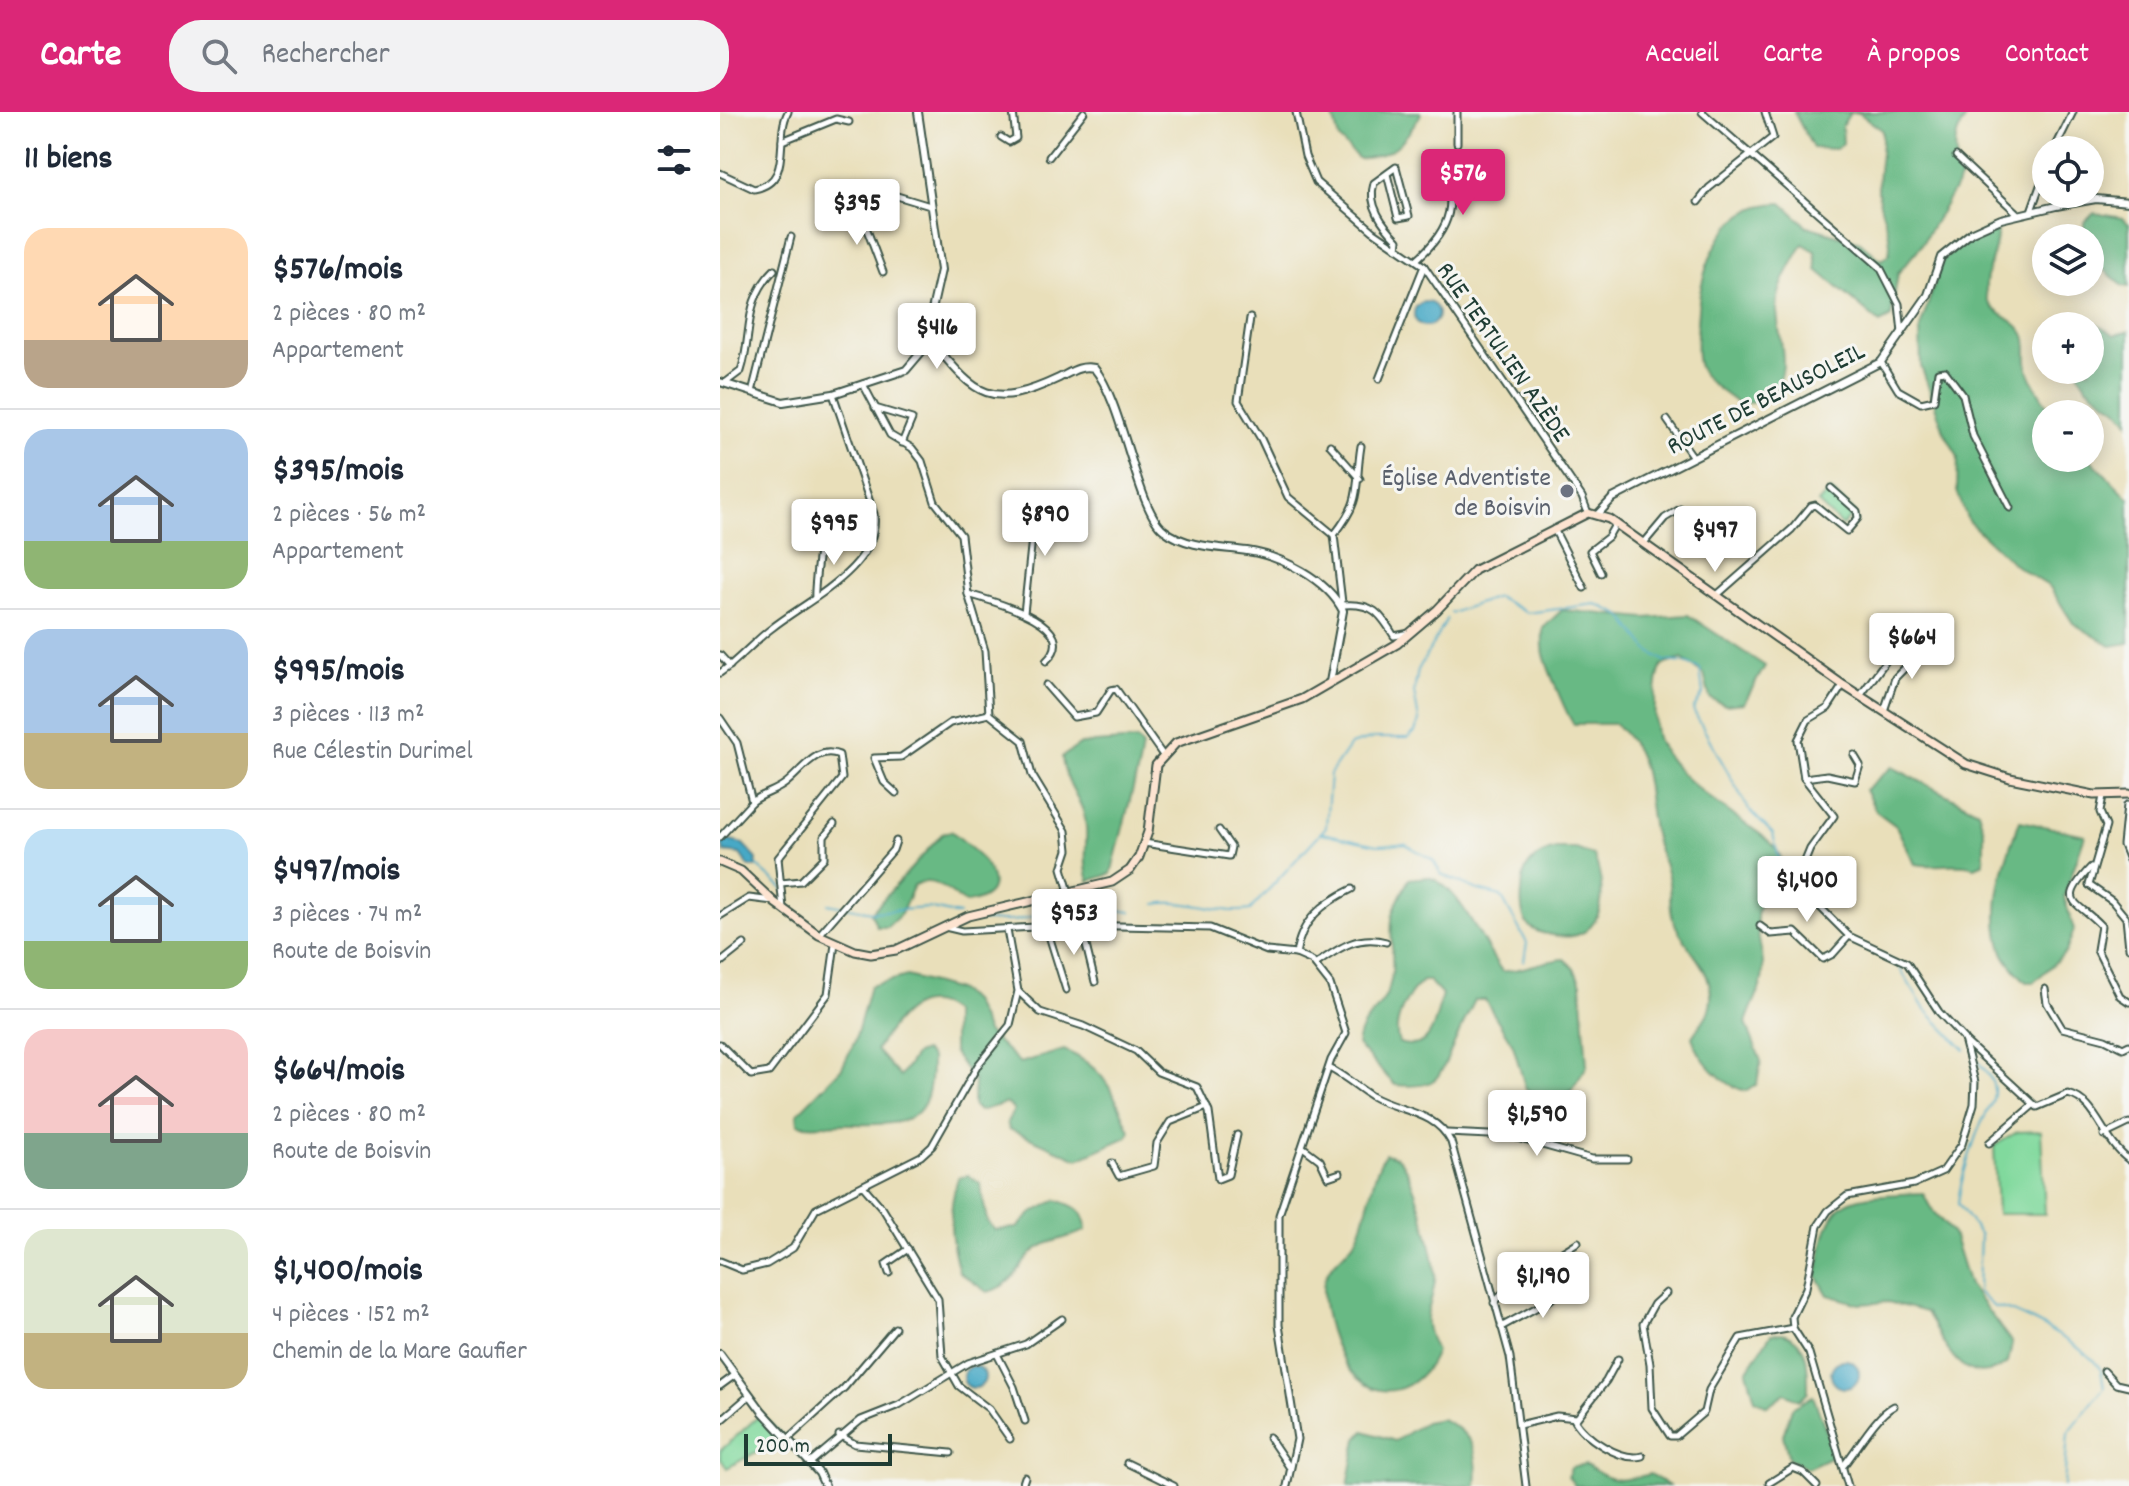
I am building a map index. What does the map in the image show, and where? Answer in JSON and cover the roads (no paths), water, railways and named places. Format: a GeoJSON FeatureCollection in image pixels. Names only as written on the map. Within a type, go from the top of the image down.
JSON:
{"type":"FeatureCollection","features":[{"type":"Feature","properties":{"kind":"main road"},"geometry":{"type":"LineString","coordinates":[[720,862],[741,871],[774,902],[819,935],[835,944],[871,954],[888,952],[967,916],[1120,878],[1130,870],[1144,843],[1156,765],[1162,754],[1194,736],[1287,706],[1330,682],[1410,633],[1468,575],[1553,528],[1588,513],[1598,514],[1616,523],[1843,685],[1966,764],[2010,778],[2103,796],[2129,794]]}},
{"type":"Feature","properties":{"kind":"street"},"geometry":{"type":"LineString","coordinates":[[720,173],[748,187],[763,187],[781,165],[788,112]]}},
{"type":"Feature","properties":{"kind":"street"},"geometry":{"type":"LineString","coordinates":[[722,383],[783,402],[833,394],[906,370],[923,350],[941,270],[918,112]]}},
{"type":"Feature","properties":{"kind":"street"},"geometry":{"type":"LineString","coordinates":[[1001,137],[1009,142],[1016,138],[1013,112]]}},
{"type":"Feature","properties":{"kind":"street"},"geometry":{"type":"LineString","coordinates":[[1049,157],[1084,112]]}},
{"type":"Feature","properties":{"kind":"street","name":"RUE TERTULIEN AZÈDE"},"geometry":{"type":"LineString","coordinates":[[1296,112],[1305,156],[1316,182],[1329,196],[1424,266],[1582,497],[1588,513]]}},
{"type":"Feature","properties":{"kind":"street"},"geometry":{"type":"LineString","coordinates":[[1457,112],[1457,143]]}},
{"type":"Feature","properties":{"kind":"street"},"geometry":{"type":"LineString","coordinates":[[1702,112],[1880,267],[1899,304],[1902,336]]}},
{"type":"Feature","properties":{"kind":"street"},"geometry":{"type":"LineString","coordinates":[[1698,202],[1709,188],[1773,137],[1765,112]]}},
{"type":"Feature","properties":{"kind":"street"},"geometry":{"type":"LineString","coordinates":[[2061,136],[2073,112]]}},
{"type":"Feature","properties":{"kind":"street"},"geometry":{"type":"LineString","coordinates":[[782,141],[836,119],[849,122]]}},
{"type":"Feature","properties":{"kind":"street"},"geometry":{"type":"LineString","coordinates":[[1416,260],[1438,238],[1449,215],[1451,188],[1443,155]]}},
{"type":"Feature","properties":{"kind":"street"},"geometry":{"type":"LineString","coordinates":[[1956,156],[2018,214]]}},
{"type":"Feature","properties":{"kind":"street"},"geometry":{"type":"LineString","coordinates":[[1387,174],[1398,218],[1409,216],[1397,168],[1387,174],[1374,183],[1372,199],[1382,221],[1398,240],[1397,248]]}},
{"type":"Feature","properties":{"kind":"street"},"geometry":{"type":"LineString","coordinates":[[883,272],[859,214],[897,196],[930,206]]}},
{"type":"Feature","properties":{"kind":"street","name":"ROUTE DE BEAUSOLEIL"},"geometry":{"type":"LineString","coordinates":[[1598,514],[1613,498],[1881,362],[1928,295],[1946,251],[1986,224],[2031,211],[2096,199],[2129,202]]}},
{"type":"Feature","properties":{"kind":"street"},"geometry":{"type":"LineString","coordinates":[[752,392],[791,237]]}},
{"type":"Feature","properties":{"kind":"street"},"geometry":{"type":"LineString","coordinates":[[1379,379],[1424,266]]}},
{"type":"Feature","properties":{"kind":"street"},"geometry":{"type":"LineString","coordinates":[[722,383],[741,371],[749,318],[761,285],[774,270]]}},
{"type":"Feature","properties":{"kind":"street"},"geometry":{"type":"LineString","coordinates":[[1250,318],[1238,401],[1288,497],[1334,535],[1344,608],[1330,682]]}},
{"type":"Feature","properties":{"kind":"street"},"geometry":{"type":"LineString","coordinates":[[927,336],[969,385],[990,395],[1028,390],[1082,367],[1094,368],[1104,381],[1117,414],[1150,513],[1161,528],[1200,545],[1260,554],[1324,585],[1344,608]]}},
{"type":"Feature","properties":{"kind":"street"},"geometry":{"type":"LineString","coordinates":[[923,350],[936,347]]}},
{"type":"Feature","properties":{"kind":"street"},"geometry":{"type":"LineString","coordinates":[[1881,362],[1894,386],[1921,403],[1934,400],[1938,372],[1945,371],[1963,395],[1973,436],[2010,508]]}},
{"type":"Feature","properties":{"kind":"street"},"geometry":{"type":"LineString","coordinates":[[863,384],[890,435],[922,461],[935,502],[961,535],[968,594],[985,651],[989,714],[1023,741],[1032,775],[1066,831],[1068,850],[1062,868],[1069,892]]}},
{"type":"Feature","properties":{"kind":"street"},"geometry":{"type":"LineString","coordinates":[[720,673],[764,633],[832,589],[871,543],[876,528],[833,394]]}},
{"type":"Feature","properties":{"kind":"street"},"geometry":{"type":"LineString","coordinates":[[875,408],[912,419],[902,443]]}},
{"type":"Feature","properties":{"kind":"street"},"geometry":{"type":"LineString","coordinates":[[1667,420],[1693,457]]}},
{"type":"Feature","properties":{"kind":"street"},"geometry":{"type":"LineString","coordinates":[[1330,445],[1361,480]]}},
{"type":"Feature","properties":{"kind":"street"},"geometry":{"type":"LineString","coordinates":[[1334,535],[1353,511],[1361,480],[1361,446]]}},
{"type":"Feature","properties":{"kind":"street"},"geometry":{"type":"LineString","coordinates":[[1717,595],[1792,529],[1811,506],[1815,505],[1847,531],[1858,518],[1857,511],[1831,488]]}},
{"type":"Feature","properties":{"kind":"street"},"geometry":{"type":"LineString","coordinates":[[1024,613],[1036,500]]}},
{"type":"Feature","properties":{"kind":"street"},"geometry":{"type":"LineString","coordinates":[[1644,543],[1665,518],[1680,509],[1689,515]]}},
{"type":"Feature","properties":{"kind":"street"},"geometry":{"type":"LineString","coordinates":[[1601,573],[1589,555],[1591,547],[1608,537],[1616,523]]}},
{"type":"Feature","properties":{"kind":"street"},"geometry":{"type":"LineString","coordinates":[[1553,528],[1584,588]]}},
{"type":"Feature","properties":{"kind":"street"},"geometry":{"type":"LineString","coordinates":[[815,598],[819,538],[823,530]]}},
{"type":"Feature","properties":{"kind":"street"},"geometry":{"type":"LineString","coordinates":[[968,594],[1024,613],[1049,628],[1055,637],[1055,650],[1046,661]]}},
{"type":"Feature","properties":{"kind":"street"},"geometry":{"type":"LineString","coordinates":[[1344,608],[1364,604],[1376,609],[1394,636],[1410,633]]}},
{"type":"Feature","properties":{"kind":"street"},"geometry":{"type":"LineString","coordinates":[[1860,696],[1894,650],[1914,635]]}},
{"type":"Feature","properties":{"kind":"street"},"geometry":{"type":"LineString","coordinates":[[1884,712],[1895,678],[1927,645]]}},
{"type":"Feature","properties":{"kind":"street"},"geometry":{"type":"LineString","coordinates":[[720,655],[730,666]]}},
{"type":"Feature","properties":{"kind":"street"},"geometry":{"type":"LineString","coordinates":[[1046,685],[1074,717],[1096,713],[1111,690],[1116,689],[1162,754]]}},
{"type":"Feature","properties":{"kind":"street"},"geometry":{"type":"LineString","coordinates":[[1843,685],[1828,708],[1801,728],[1798,740],[1804,778],[1834,820],[1810,849],[1804,874],[1818,905],[1849,936],[1907,963],[1939,1012],[2033,1105],[2041,1108],[2068,1094],[2078,1097],[2093,1111],[2104,1135],[2129,1160]]}},
{"type":"Feature","properties":{"kind":"street"},"geometry":{"type":"LineString","coordinates":[[896,793],[884,782],[874,758],[901,757],[950,723],[989,714]]}},
{"type":"Feature","properties":{"kind":"street"},"geometry":{"type":"LineString","coordinates":[[720,718],[737,743],[752,802]]}},
{"type":"Feature","properties":{"kind":"street"},"geometry":{"type":"LineString","coordinates":[[720,837],[752,802],[787,782],[810,759],[829,752],[839,755],[843,776],[840,782],[778,858],[783,909]]}},
{"type":"Feature","properties":{"kind":"street"},"geometry":{"type":"LineString","coordinates":[[1804,778],[1827,775],[1855,781],[1860,765],[1854,755]]}},
{"type":"Feature","properties":{"kind":"street"},"geometry":{"type":"LineString","coordinates":[[2103,796],[2100,812],[2106,826],[2089,885],[2112,901],[2126,918],[2129,948]]}},
{"type":"Feature","properties":{"kind":"street"},"geometry":{"type":"LineString","coordinates":[[2116,796],[2128,805],[2123,845],[2129,860]]}},
{"type":"Feature","properties":{"kind":"street"},"geometry":{"type":"LineString","coordinates":[[781,883],[801,881],[824,858],[824,837],[834,824]]}},
{"type":"Feature","properties":{"kind":"street"},"geometry":{"type":"LineString","coordinates":[[1144,843],[1229,856],[1231,847],[1219,830]]}},
{"type":"Feature","properties":{"kind":"street"},"geometry":{"type":"LineString","coordinates":[[819,935],[893,850],[896,841]]}},
{"type":"Feature","properties":{"kind":"street"},"geometry":{"type":"LineString","coordinates":[[2094,863],[2075,883],[2073,899],[2079,910],[2101,926],[2097,950],[2120,996],[2129,1002]]}},
{"type":"Feature","properties":{"kind":"street"},"geometry":{"type":"LineString","coordinates":[[1296,954],[1299,934],[1319,908],[1352,889]]}},
{"type":"Feature","properties":{"kind":"street"},"geometry":{"type":"LineString","coordinates":[[720,916],[749,898],[774,902]]}},
{"type":"Feature","properties":{"kind":"street"},"geometry":{"type":"LineString","coordinates":[[1081,925],[1095,982]]}},
{"type":"Feature","properties":{"kind":"street"},"geometry":{"type":"LineString","coordinates":[[945,927],[957,931],[1081,925],[1206,927],[1267,951],[1296,954],[1316,964],[1330,984],[1346,1026],[1279,1215],[1279,1325],[1297,1439],[1287,1486]]}},
{"type":"Feature","properties":{"kind":"street"},"geometry":{"type":"LineString","coordinates":[[1046,926],[1066,990]]}},
{"type":"Feature","properties":{"kind":"street"},"geometry":{"type":"LineString","coordinates":[[1760,926],[1771,934],[1795,932],[1823,959],[1833,954],[1849,936]]}},
{"type":"Feature","properties":{"kind":"street"},"geometry":{"type":"LineString","coordinates":[[720,1261],[742,1270],[767,1264],[793,1248],[816,1209],[932,1146],[978,1065],[1006,1033],[1018,991],[1007,930]]}},
{"type":"Feature","properties":{"kind":"street"},"geometry":{"type":"LineString","coordinates":[[1316,964],[1337,949],[1361,939],[1386,942]]}},
{"type":"Feature","properties":{"kind":"street"},"geometry":{"type":"LineString","coordinates":[[720,963],[744,944]]}},
{"type":"Feature","properties":{"kind":"street"},"geometry":{"type":"LineString","coordinates":[[720,1044],[751,1075],[769,1072],[828,994],[835,944]]}},
{"type":"Feature","properties":{"kind":"street"},"geometry":{"type":"LineString","coordinates":[[2045,989],[2047,1003],[2062,1028],[2105,1039],[2123,1048],[2129,1045]]}},
{"type":"Feature","properties":{"kind":"street"},"geometry":{"type":"LineString","coordinates":[[1018,991],[1040,1012],[1083,1026],[1136,1051],[1158,1072],[1197,1087],[1207,1107],[1218,1179],[1228,1175],[1237,1135]]}},
{"type":"Feature","properties":{"kind":"street"},"geometry":{"type":"LineString","coordinates":[[1848,1486],[1809,1353],[1793,1328],[1794,1306],[1806,1288],[1818,1226],[1828,1211],[1847,1196],[1928,1180],[1950,1163],[1962,1144],[1976,1095],[1974,1068],[1964,1039]]}},
{"type":"Feature","properties":{"kind":"street"},"geometry":{"type":"LineString","coordinates":[[1329,1068],[1379,1099],[1419,1114],[1446,1133],[1456,1156],[1510,1357],[1526,1486]]}},
{"type":"Feature","properties":{"kind":"street"},"geometry":{"type":"LineString","coordinates":[[1989,1143],[2033,1105]]}},
{"type":"Feature","properties":{"kind":"street"},"geometry":{"type":"LineString","coordinates":[[1112,1163],[1119,1176],[1152,1167],[1156,1162],[1157,1143],[1170,1122],[1207,1107]]}},
{"type":"Feature","properties":{"kind":"street"},"geometry":{"type":"LineString","coordinates":[[2104,1135],[2129,1123]]}},
{"type":"Feature","properties":{"kind":"street"},"geometry":{"type":"LineString","coordinates":[[1446,1133],[1510,1136],[1592,1159],[1627,1159]]}},
{"type":"Feature","properties":{"kind":"street"},"geometry":{"type":"LineString","coordinates":[[1304,1148],[1320,1160],[1328,1177],[1335,1178],[1340,1173]]}},
{"type":"Feature","properties":{"kind":"street"},"geometry":{"type":"LineString","coordinates":[[863,1186],[883,1209],[938,1299],[942,1356],[962,1390],[989,1409],[1010,1439]]}},
{"type":"Feature","properties":{"kind":"street"},"geometry":{"type":"LineString","coordinates":[[1494,1303],[1510,1285],[1578,1242]]}},
{"type":"Feature","properties":{"kind":"street"},"geometry":{"type":"LineString","coordinates":[[889,1273],[886,1264],[908,1249]]}},
{"type":"Feature","properties":{"kind":"street"},"geometry":{"type":"LineString","coordinates":[[1501,1327],[1548,1302],[1562,1289]]}},
{"type":"Feature","properties":{"kind":"street"},"geometry":{"type":"LineString","coordinates":[[1666,1293],[1656,1301],[1643,1324],[1651,1368],[1652,1408],[1670,1436],[1676,1436],[1704,1412],[1709,1390],[1740,1338],[1793,1328]]}},
{"type":"Feature","properties":{"kind":"street"},"geometry":{"type":"LineString","coordinates":[[810,1463],[839,1435],[861,1420],[899,1405],[951,1371],[1026,1344],[1062,1319]]}},
{"type":"Feature","properties":{"kind":"street"},"geometry":{"type":"LineString","coordinates":[[788,1439],[844,1388],[895,1328]]}},
{"type":"Feature","properties":{"kind":"street"},"geometry":{"type":"LineString","coordinates":[[720,1354],[750,1395],[810,1463],[825,1486]]}},
{"type":"Feature","properties":{"kind":"street"},"geometry":{"type":"LineString","coordinates":[[997,1354],[1014,1387],[1025,1421]]}},
{"type":"Feature","properties":{"kind":"street"},"geometry":{"type":"LineString","coordinates":[[1574,1419],[1580,1416],[1606,1381],[1618,1359]]}},
{"type":"Feature","properties":{"kind":"street"},"geometry":{"type":"LineString","coordinates":[[2104,1371],[2116,1384],[2129,1387]]}},
{"type":"Feature","properties":{"kind":"street"},"geometry":{"type":"LineString","coordinates":[[720,1386],[735,1375]]}},
{"type":"Feature","properties":{"kind":"street"},"geometry":{"type":"LineString","coordinates":[[720,1421],[750,1395]]}},
{"type":"Feature","properties":{"kind":"street"},"geometry":{"type":"LineString","coordinates":[[1844,1465],[1880,1417],[1894,1406]]}},
{"type":"Feature","properties":{"kind":"street"},"geometry":{"type":"LineString","coordinates":[[1519,1425],[1557,1416],[1574,1419],[1600,1443],[1627,1457],[1642,1456]]}},
{"type":"Feature","properties":{"kind":"street"},"geometry":{"type":"LineString","coordinates":[[839,1435],[855,1444],[951,1453]]}},
{"type":"Feature","properties":{"kind":"street"},"geometry":{"type":"LineString","coordinates":[[1269,1437],[1290,1469]]}},
{"type":"Feature","properties":{"kind":"street"},"geometry":{"type":"LineString","coordinates":[[1127,1463],[1174,1486]]}},
{"type":"Feature","properties":{"kind":"street"},"geometry":{"type":"LineString","coordinates":[[1769,1483],[1793,1468],[1803,1472],[1817,1486]]}},
{"type":"Feature","properties":{"kind":"street"},"geometry":{"type":"LineString","coordinates":[[1022,1486],[1025,1477]]}},
{"type":"Feature","properties":{"kind":"water"},"geometry":{"type":"Polygon","coordinates":[[[1426,302],[1435,305],[1438,314],[1435,323],[1426,326],[1417,323],[1414,314],[1417,305],[1426,302]]]}},
{"type":"Feature","properties":{"kind":"water"},"geometry":{"type":"Polygon","coordinates":[[[726,840],[743,844],[757,859],[756,867],[749,867],[740,854],[724,852],[722,844],[726,840]]]}},
{"type":"Feature","properties":{"kind":"water"},"geometry":{"type":"Polygon","coordinates":[[[1845,1360],[1855,1364],[1859,1374],[1855,1384],[1845,1388],[1835,1384],[1831,1374],[1835,1364],[1845,1360]]]}},
{"type":"Feature","properties":{"kind":"water"},"geometry":{"type":"Polygon","coordinates":[[[970,1366],[978,1366],[985,1377],[978,1388],[970,1388],[963,1381],[963,1373],[970,1366]]]}},
{"type":"Feature","properties":{"kind":"waterway"},"geometry":{"type":"LineString","coordinates":[[1451,613],[1497,597],[1527,613],[1596,604],[1621,615],[1649,651],[1665,661],[1685,663],[1700,669],[1703,694],[1693,710],[1749,810],[1773,834],[1779,859],[1801,896],[1843,937],[1897,964],[1924,1008],[1965,1050]]}},
{"type":"Feature","properties":{"kind":"waterway"},"geometry":{"type":"LineString","coordinates":[[1156,904],[1180,903],[1250,910],[1326,827],[1330,774],[1350,745],[1374,738],[1408,738],[1415,732],[1419,721],[1414,692],[1418,670],[1447,619]]}},
{"type":"Feature","properties":{"kind":"waterway"},"geometry":{"type":"LineString","coordinates":[[1322,833],[1377,845],[1405,844],[1433,860],[1441,874],[1501,896],[1527,943],[1524,961]]}},
{"type":"Feature","properties":{"kind":"waterway"},"geometry":{"type":"LineString","coordinates":[[756,865],[787,892]]}},
{"type":"Feature","properties":{"kind":"waterway"},"geometry":{"type":"LineString","coordinates":[[828,904],[872,912],[928,908],[959,915]]}},
{"type":"Feature","properties":{"kind":"waterway"},"geometry":{"type":"LineString","coordinates":[[968,921],[1014,921],[1082,905],[1131,912]]}},
{"type":"Feature","properties":{"kind":"waterway"},"geometry":{"type":"LineString","coordinates":[[1977,1061],[1992,1082],[1993,1099],[1968,1161],[1958,1204],[1980,1235],[1978,1292],[1994,1307],[2019,1315],[2068,1341],[2101,1370],[2104,1388],[2068,1433],[2064,1486]]}},
{"type":"Feature","properties":{"kind":"place","name":"Église Adventiste de Boisvin"},"geometry":{"type":"Point","coordinates":[1567,491]}}]}
